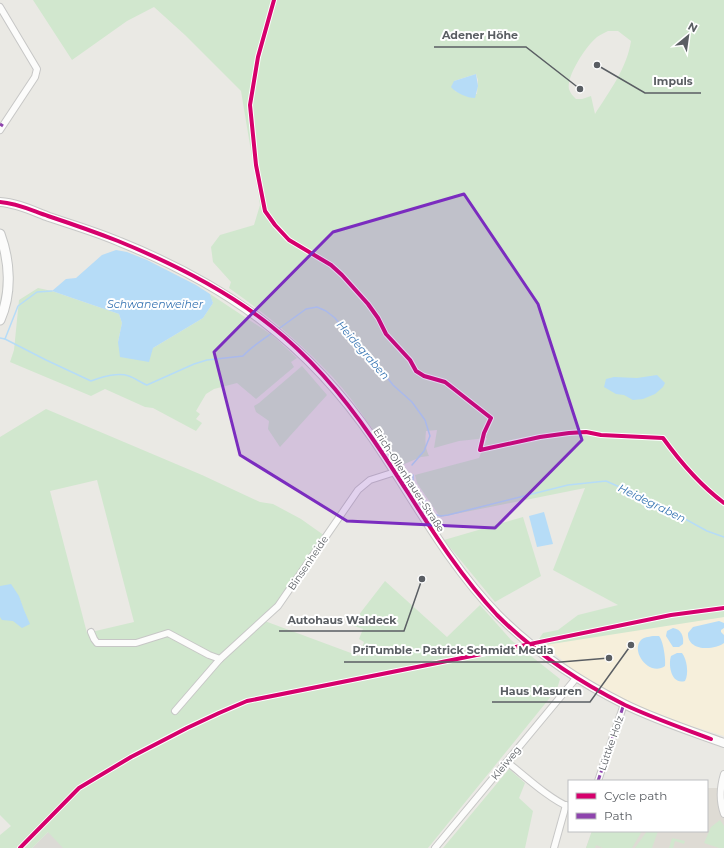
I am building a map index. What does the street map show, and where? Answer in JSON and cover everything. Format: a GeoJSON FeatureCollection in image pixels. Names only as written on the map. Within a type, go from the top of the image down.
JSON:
{"type":"FeatureCollection","features":[{"type":"Feature","properties":{"kind":"main road"},"geometry":{"type":"LineString","coordinates":[[0,234],[4,246],[8,276],[6,302],[0,320]]}},
{"type":"Feature","properties":{"kind":"street"},"geometry":{"type":"LineString","coordinates":[[0,8],[37,69],[35,77],[1,126]]}},
{"type":"Feature","properties":{"kind":"street","name":"Erich-Ollenhauer-Straße"},"geometry":{"type":"LineString","coordinates":[[0,202],[23,207],[109,237],[164,260],[225,293],[276,331],[307,359],[330,384],[372,437],[460,570],[477,593],[498,615],[530,644],[576,676],[624,704],[665,722],[724,744]]}},
{"type":"Feature","properties":{"kind":"street","name":"Binsenheide"},"geometry":{"type":"LineString","coordinates":[[175,711],[220,659],[278,606],[358,490],[370,480],[395,472]]}},
{"type":"Feature","properties":{"kind":"street"},"geometry":{"type":"LineString","coordinates":[[91,632],[97,643],[136,643],[168,633],[220,659]]}},
{"type":"Feature","properties":{"kind":"street","name":"Kleiweg"},"geometry":{"type":"LineString","coordinates":[[435,848],[576,676]]}},
{"type":"Feature","properties":{"kind":"street","name":"Lüttke Holz"},"geometry":{"type":"LineString","coordinates":[[598,780],[624,704]]}},
{"type":"Feature","properties":{"kind":"street"},"geometry":{"type":"LineString","coordinates":[[506,762],[548,794],[568,806],[554,848]]}},
{"type":"Feature","properties":{"kind":"street"},"geometry":{"type":"LineString","coordinates":[[724,774],[720,792],[720,799],[724,814]]}},
{"type":"Feature","properties":{"kind":"highlighted area"},"geometry":{"type":"Polygon","coordinates":[[[464,194],[538,304],[582,440],[495,528],[347,521],[240,455],[214,352],[333,232],[464,194]]]}},
{"type":"Feature","properties":{"kind":"shaded area"},"geometry":{"type":"Polygon","coordinates":[[[724,617],[724,736],[688,725],[625,701],[573,670],[545,645],[597,635],[724,617]]]}},
{"type":"Feature","properties":{"kind":"shaded area"},"geometry":{"type":"Polygon","coordinates":[[[708,788],[717,788],[724,817],[724,848],[586,848],[592,832],[708,832],[708,788]]]}},
{"type":"Feature","properties":{"kind":"shaded area"},"geometry":{"type":"Polygon","coordinates":[[[68,812],[107,848],[32,848],[68,812]]]}},
{"type":"Feature","properties":{"kind":"green space"},"geometry":{"type":"Polygon","coordinates":[[[33,0],[724,0],[724,617],[545,645],[539,639],[543,633],[558,630],[578,615],[618,605],[553,570],[585,488],[440,517],[417,483],[415,475],[479,458],[487,438],[459,441],[434,448],[437,430],[426,431],[425,438],[429,456],[421,457],[402,465],[395,463],[343,388],[289,335],[266,315],[229,288],[231,282],[213,262],[211,247],[220,235],[254,225],[260,205],[241,91],[185,35],[154,7],[127,21],[72,60],[33,0]],[[608,31],[597,37],[588,47],[578,61],[569,83],[569,90],[576,99],[591,96],[595,114],[622,70],[631,41],[618,31],[608,31]],[[476,74],[454,81],[455,91],[477,94],[478,80],[476,74]]]}},
{"type":"Feature","properties":{"kind":"green space"},"geometry":{"type":"Polygon","coordinates":[[[38,288],[52,291],[119,314],[122,323],[118,342],[153,348],[203,318],[213,303],[210,294],[272,335],[297,358],[291,362],[294,367],[256,399],[237,383],[214,389],[206,394],[196,411],[200,414],[196,419],[202,423],[196,431],[153,408],[145,407],[105,389],[91,396],[10,362],[14,350],[19,300],[38,288]]]}},
{"type":"Feature","properties":{"kind":"green space"},"geometry":{"type":"Polygon","coordinates":[[[302,366],[327,395],[280,447],[268,429],[269,421],[256,412],[254,406],[302,366]]]}},
{"type":"Feature","properties":{"kind":"green space"},"geometry":{"type":"Polygon","coordinates":[[[46,409],[202,475],[260,502],[273,504],[301,519],[325,536],[292,585],[262,620],[359,656],[364,642],[359,639],[363,629],[351,625],[385,581],[447,637],[480,605],[511,640],[560,679],[557,689],[428,848],[63,848],[48,832],[32,848],[0,848],[0,835],[11,826],[0,815],[0,437],[46,409]],[[97,480],[50,491],[87,633],[134,622],[97,480]]]}},
{"type":"Feature","properties":{"kind":"green space"},"geometry":{"type":"Polygon","coordinates":[[[523,517],[541,576],[495,602],[444,540],[523,517]]]}},
{"type":"Feature","properties":{"kind":"green space"},"geometry":{"type":"Polygon","coordinates":[[[509,769],[525,783],[519,798],[533,811],[525,848],[443,848],[509,769]]]}},
{"type":"Feature","properties":{"kind":"green space"},"geometry":{"type":"Polygon","coordinates":[[[720,820],[724,826],[724,848],[719,848],[704,843],[711,827],[720,820]]]}},
{"type":"Feature","properties":{"kind":"green space"},"geometry":{"type":"Polygon","coordinates":[[[592,832],[641,832],[632,848],[603,848],[596,845],[595,848],[586,848],[592,832]]]}},
{"type":"Feature","properties":{"kind":"green space"},"geometry":{"type":"Polygon","coordinates":[[[646,832],[658,832],[652,848],[635,848],[646,832]]]}},
{"type":"Feature","properties":{"kind":"green space"},"geometry":{"type":"Polygon","coordinates":[[[672,838],[685,841],[684,844],[675,841],[673,848],[669,848],[672,838]]]}},
{"type":"Feature","properties":{"kind":"water"},"geometry":{"type":"Polygon","coordinates":[[[476,74],[478,86],[475,98],[462,95],[451,87],[454,81],[476,74]]]}},
{"type":"Feature","properties":{"kind":"water","name":"Schwanenweiher"},"geometry":{"type":"Polygon","coordinates":[[[116,250],[127,252],[147,260],[196,285],[210,294],[213,303],[203,318],[153,348],[149,362],[120,357],[118,342],[122,323],[119,314],[52,291],[66,279],[76,278],[102,255],[116,250]]]}},
{"type":"Feature","properties":{"kind":"water"},"geometry":{"type":"Polygon","coordinates":[[[657,375],[665,383],[663,387],[655,394],[643,399],[633,400],[624,395],[616,394],[604,387],[606,379],[614,377],[637,378],[657,375]]]}},
{"type":"Feature","properties":{"kind":"water"},"geometry":{"type":"Polygon","coordinates":[[[544,512],[553,544],[537,547],[529,516],[544,512]]]}},
{"type":"Feature","properties":{"kind":"water"},"geometry":{"type":"Polygon","coordinates":[[[11,584],[19,596],[30,624],[22,628],[13,621],[2,620],[0,617],[0,586],[11,584]]]}},
{"type":"Feature","properties":{"kind":"water"},"geometry":{"type":"Polygon","coordinates":[[[719,621],[724,623],[724,628],[721,632],[724,635],[724,643],[719,646],[702,648],[696,646],[689,639],[688,633],[693,627],[719,621]]]}},
{"type":"Feature","properties":{"kind":"water"},"geometry":{"type":"Polygon","coordinates":[[[673,628],[680,631],[683,638],[683,644],[679,647],[673,647],[666,636],[667,631],[673,628]]]}},
{"type":"Feature","properties":{"kind":"water"},"geometry":{"type":"Polygon","coordinates":[[[653,636],[659,636],[664,650],[665,666],[659,669],[648,666],[643,662],[638,651],[638,645],[641,640],[653,636]]]}},
{"type":"Feature","properties":{"kind":"water"},"geometry":{"type":"Polygon","coordinates":[[[677,653],[682,653],[685,659],[687,671],[685,681],[676,680],[670,669],[671,656],[677,653]]]}},
{"type":"Feature","properties":{"kind":"waterway","name":"Heidegraben"},"geometry":{"type":"LineString","coordinates":[[0,338],[5,339],[18,306],[37,292],[52,291]]}},
{"type":"Feature","properties":{"kind":"waterway","name":"Heidegraben"},"geometry":{"type":"LineString","coordinates":[[277,330],[306,309],[317,307],[326,311],[335,318],[355,343],[375,362],[393,385],[412,402],[425,420],[430,436],[424,451],[412,465]]}},
{"type":"Feature","properties":{"kind":"waterway","name":"Heidegraben"},"geometry":{"type":"LineString","coordinates":[[5,339],[91,381],[110,376],[124,375],[147,385],[194,364],[207,360],[243,356],[272,333]]}},
{"type":"Feature","properties":{"kind":"waterway","name":"Heidegraben"},"geometry":{"type":"LineString","coordinates":[[413,475],[413,481],[432,514],[441,516],[568,485],[606,481],[656,503],[707,531],[724,537]]}},
{"type":"Feature","properties":{"kind":"marked path"},"geometry":{"type":"LineString","coordinates":[[598,780],[624,704]]}},
{"type":"Feature","properties":{"kind":"cycle path"},"geometry":{"type":"LineString","coordinates":[[274,0],[258,57],[250,105],[256,165],[265,211],[275,225],[289,240],[331,265],[342,275],[368,304],[378,318],[386,334],[410,360],[416,371],[424,376],[445,382],[491,418],[484,433],[480,450],[540,437],[569,433],[586,432],[601,435],[663,438],[691,473],[724,503]]}},
{"type":"Feature","properties":{"kind":"cycle path"},"geometry":{"type":"LineString","coordinates":[[0,202],[25,208],[101,234],[138,249],[198,278],[235,300],[271,326],[313,364],[350,408],[387,460],[446,551],[479,595],[497,615],[526,641],[557,665],[608,696],[646,714],[711,739]]}},
{"type":"Feature","properties":{"kind":"cycle path"},"geometry":{"type":"LineString","coordinates":[[20,848],[79,788],[131,757],[187,728],[247,701],[671,615],[724,608]]}},
{"type":"Feature","properties":{"kind":"place","name":"Impuls"},"geometry":{"type":"Point","coordinates":[597,65]}},
{"type":"Feature","properties":{"kind":"place","name":"Adener Höhe"},"geometry":{"type":"Point","coordinates":[580,89]}},
{"type":"Feature","properties":{"kind":"place","name":"Autohaus Waldeck"},"geometry":{"type":"Point","coordinates":[422,579]}},
{"type":"Feature","properties":{"kind":"place","name":"Haus Masuren"},"geometry":{"type":"Point","coordinates":[631,645]}},
{"type":"Feature","properties":{"kind":"place","name":"PriTumble - Patrick Schmidt Media"},"geometry":{"type":"Point","coordinates":[609,658]}}]}
